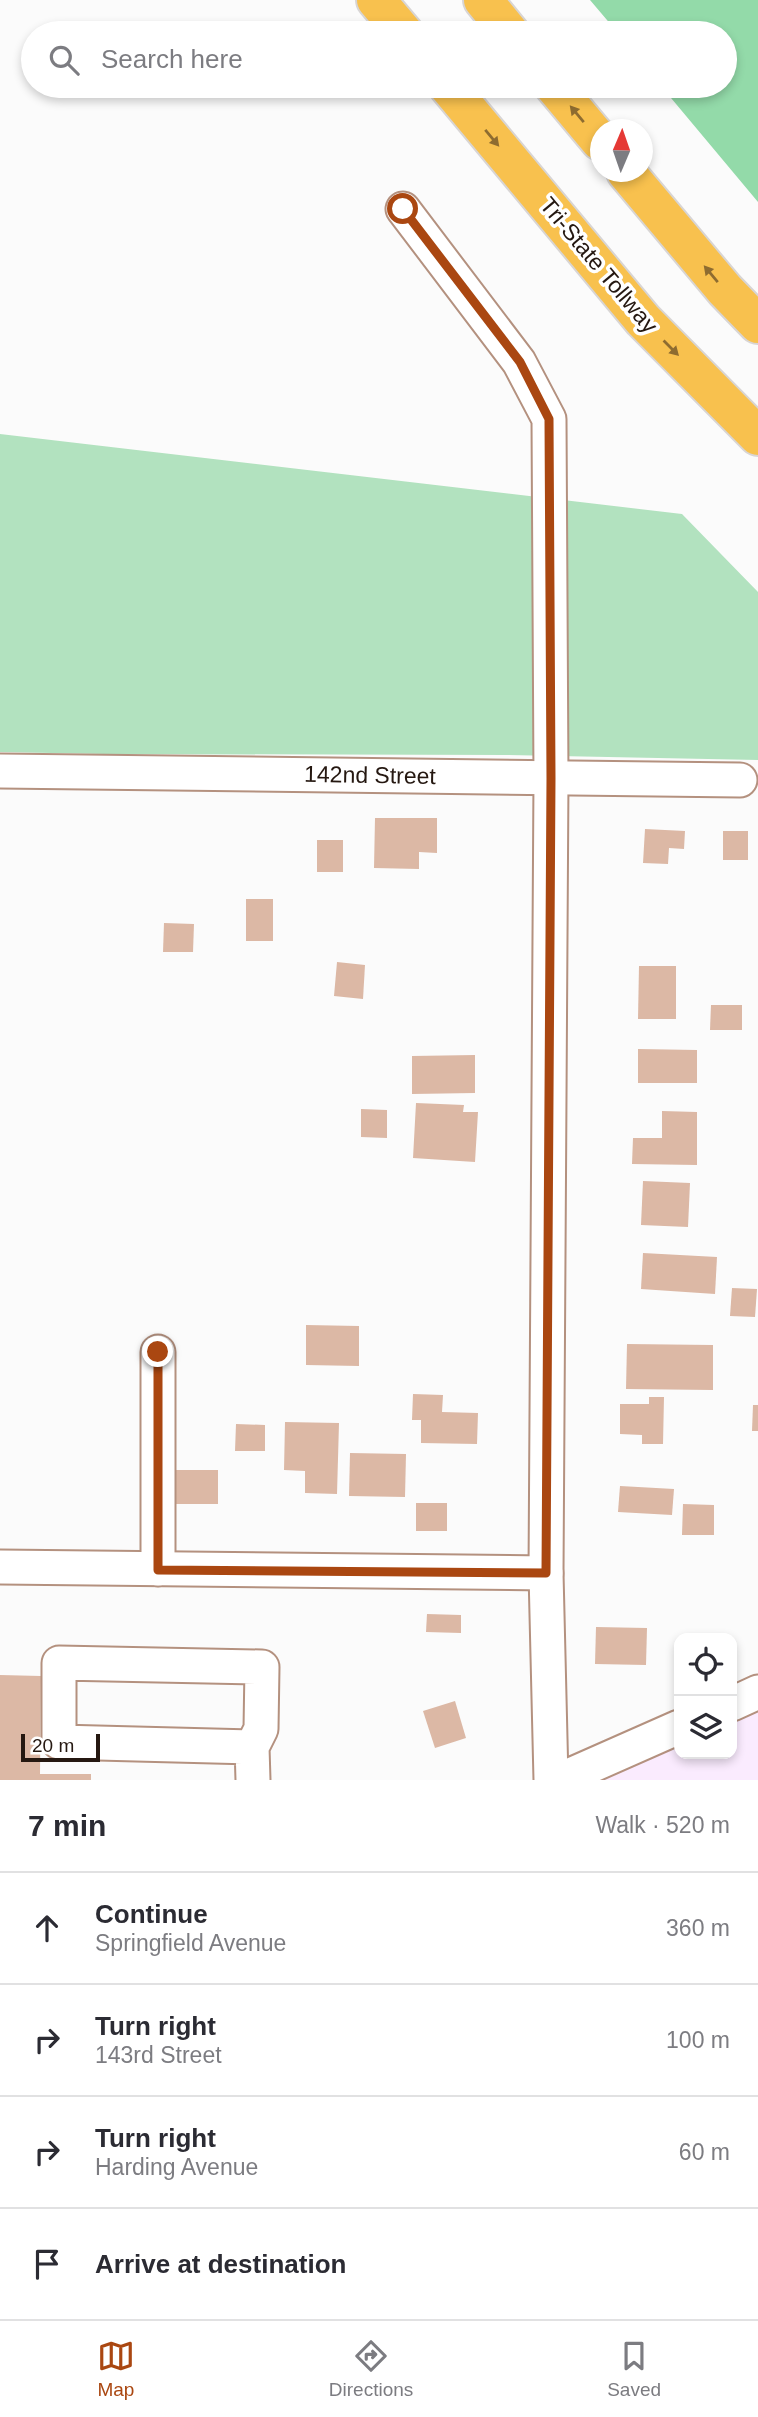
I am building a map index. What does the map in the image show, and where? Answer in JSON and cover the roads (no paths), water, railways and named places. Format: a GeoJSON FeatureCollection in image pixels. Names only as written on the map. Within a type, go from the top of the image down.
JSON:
{"type":"FeatureCollection","features":[{"type":"Feature","properties":{"kind":"highway"},"geometry":{"type":"LineString","coordinates":[[376,0],[394,21]]}},
{"type":"Feature","properties":{"kind":"highway"},"geometry":{"type":"LineString","coordinates":[[483,0],[500,21]]}},
{"type":"Feature","properties":{"kind":"highway","name":"Tri-State Tollway"},"geometry":{"type":"LineString","coordinates":[[458,98],[643,320],[758,436]]}},
{"type":"Feature","properties":{"kind":"highway"},"geometry":{"type":"LineString","coordinates":[[564,98],[590,129]]}},
{"type":"Feature","properties":{"kind":"highway"},"geometry":{"type":"LineString","coordinates":[[634,182],[725,290],[758,324]]}},
{"type":"Feature","properties":{"kind":"street"},"geometry":{"type":"LineString","coordinates":[[403,209],[520,362],[549,419],[551,778],[546,1573],[551,1780]]}},
{"type":"Feature","properties":{"kind":"street","name":"142nd Street"},"geometry":{"type":"LineString","coordinates":[[0,771],[740,780]]}},
{"type":"Feature","properties":{"kind":"street"},"geometry":{"type":"LineString","coordinates":[[158,1352],[158,1570]]}},
{"type":"Feature","properties":{"kind":"street"},"geometry":{"type":"LineString","coordinates":[[0,1567],[546,1573]]}},
{"type":"Feature","properties":{"kind":"street"},"geometry":{"type":"LineString","coordinates":[[252,1747],[59,1742],[59,1664],[262,1667],[261,1729],[252,1747],[253,1780]]}},
{"type":"Feature","properties":{"kind":"street"},"geometry":{"type":"LineString","coordinates":[[737,1701],[758,1692]]}},
{"type":"Feature","properties":{"kind":"street"},"geometry":{"type":"LineString","coordinates":[[559,1780],[674,1729]]}}]}
